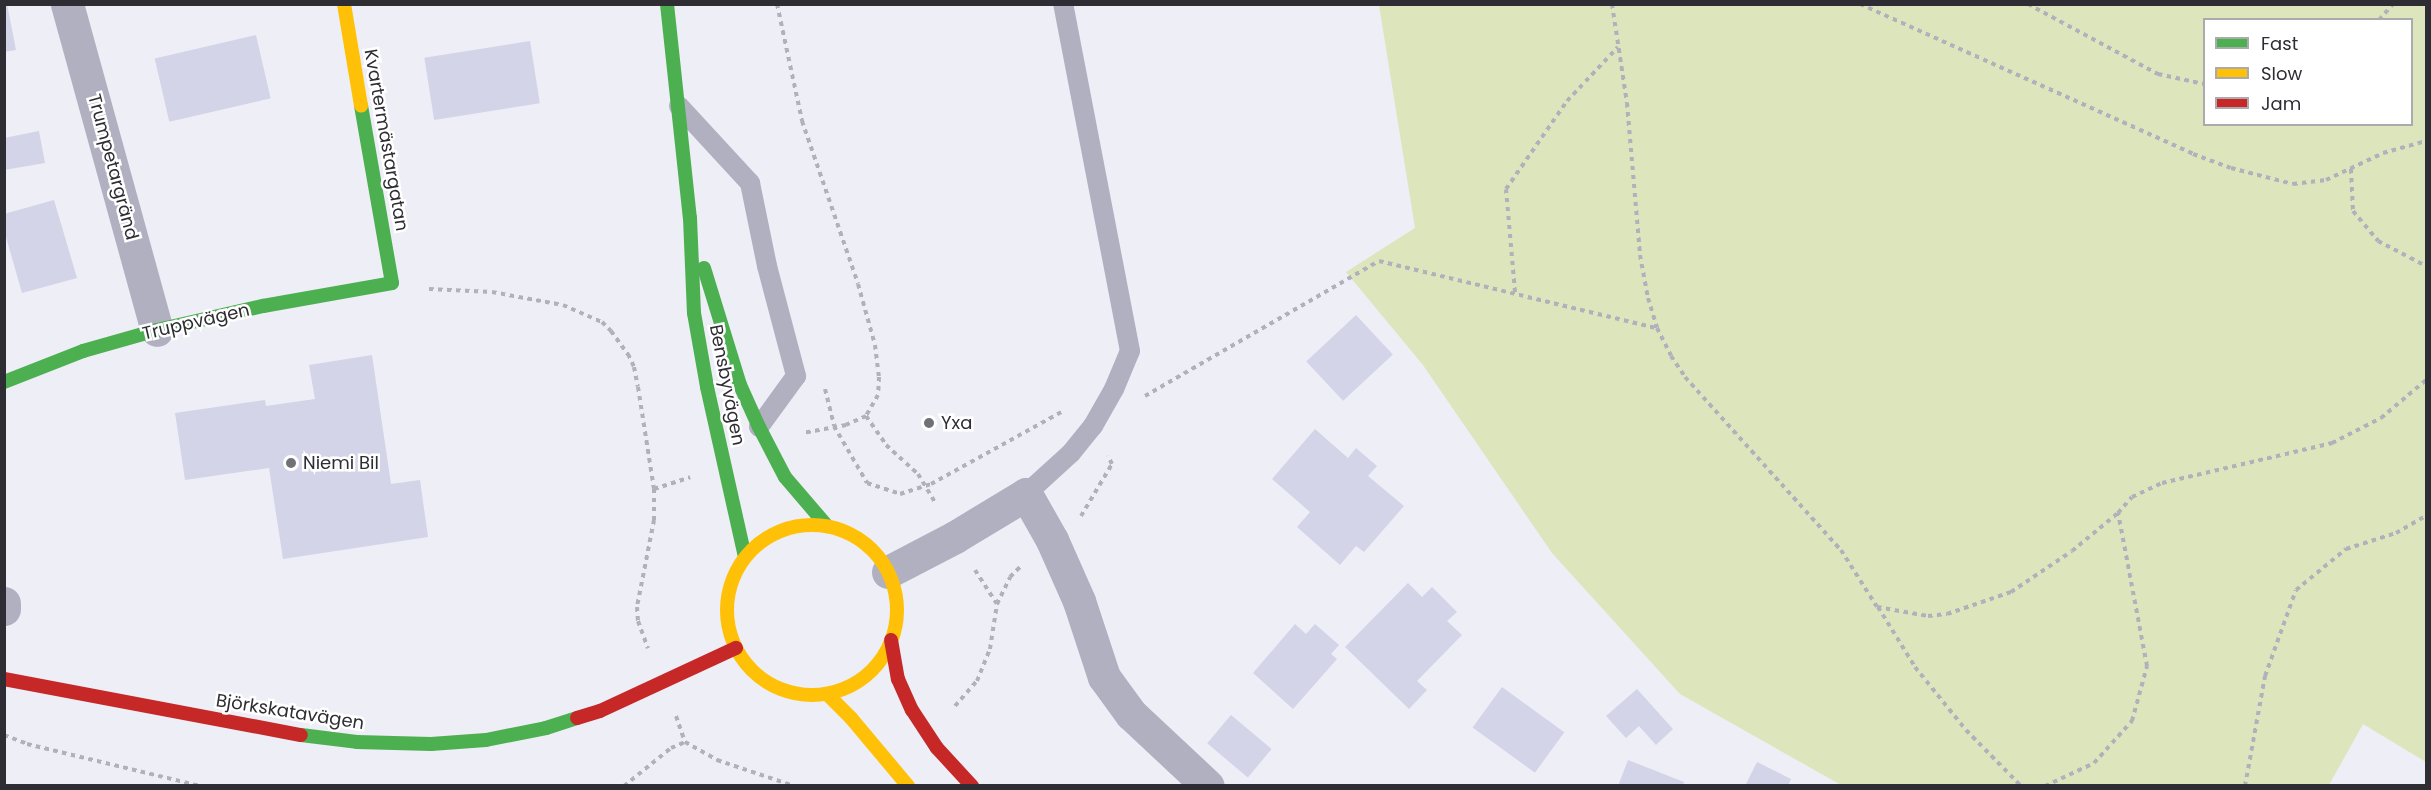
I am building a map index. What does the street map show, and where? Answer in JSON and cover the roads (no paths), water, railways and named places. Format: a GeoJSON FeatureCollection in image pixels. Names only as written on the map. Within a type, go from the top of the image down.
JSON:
{"type":"FeatureCollection","features":[{"type":"Feature","properties":{"kind":"main road","name":"Kvartermästargatan"},"geometry":{"type":"LineString","coordinates":[[344,4],[392,283]]}},
{"type":"Feature","properties":{"kind":"main road","name":"Bensbyvägen"},"geometry":{"type":"LineString","coordinates":[[667,4],[690,218],[694,313],[707,387],[745,556]]}},
{"type":"Feature","properties":{"kind":"main road","name":"Bensbyvägen"},"geometry":{"type":"LineString","coordinates":[[690,218],[741,385],[759,427],[785,477],[827,526]]}},
{"type":"Feature","properties":{"kind":"main road","name":"Truppvägen"},"geometry":{"type":"LineString","coordinates":[[4,382],[66,357],[157,330],[263,306],[392,283]]}},
{"type":"Feature","properties":{"kind":"main road"},"geometry":{"type":"LineString","coordinates":[[802,526],[827,526],[864,543],[888,572],[897,607],[891,640],[877,666],[853,684],[826,694],[801,695],[770,684],[748,666],[736,648],[728,620],[728,596],[736,572],[745,556],[762,541],[783,530],[802,526]]}},
{"type":"Feature","properties":{"kind":"main road"},"geometry":{"type":"LineString","coordinates":[[891,640],[898,679],[925,732],[972,786]]}},
{"type":"Feature","properties":{"kind":"main road","name":"Björkskatavägen"},"geometry":{"type":"LineString","coordinates":[[4,679],[306,736],[357,742],[430,744],[486,740],[546,728],[600,711],[736,648]]}},
{"type":"Feature","properties":{"kind":"main road"},"geometry":{"type":"LineString","coordinates":[[826,694],[851,718],[908,786]]}},
{"type":"Feature","properties":{"kind":"street","name":"Trumpetargränd"},"geometry":{"type":"LineString","coordinates":[[67,4],[157,330]]}},
{"type":"Feature","properties":{"kind":"street"},"geometry":{"type":"LineString","coordinates":[[888,572],[955,537],[1026,494],[1052,540],[1079,602],[1104,677],[1131,714],[1208,786]]}},
{"type":"Feature","properties":{"kind":"street"},"geometry":{"type":"LineString","coordinates":[[4,603],[4,609]]}},
{"type":"Feature","properties":{"kind":"lane"},"geometry":{"type":"LineString","coordinates":[[1026,494],[1071,453],[1093,426],[1114,388],[1130,351],[1063,4]]}},
{"type":"Feature","properties":{"kind":"lane"},"geometry":{"type":"LineString","coordinates":[[679,106],[750,183],[767,266],[796,376],[759,427]]}},
{"type":"Feature","properties":{"kind":"place","name":"Yxa"},"geometry":{"type":"Point","coordinates":[929,423]}},
{"type":"Feature","properties":{"kind":"place","name":"Niemi Bil"},"geometry":{"type":"Point","coordinates":[291,463]}}]}
